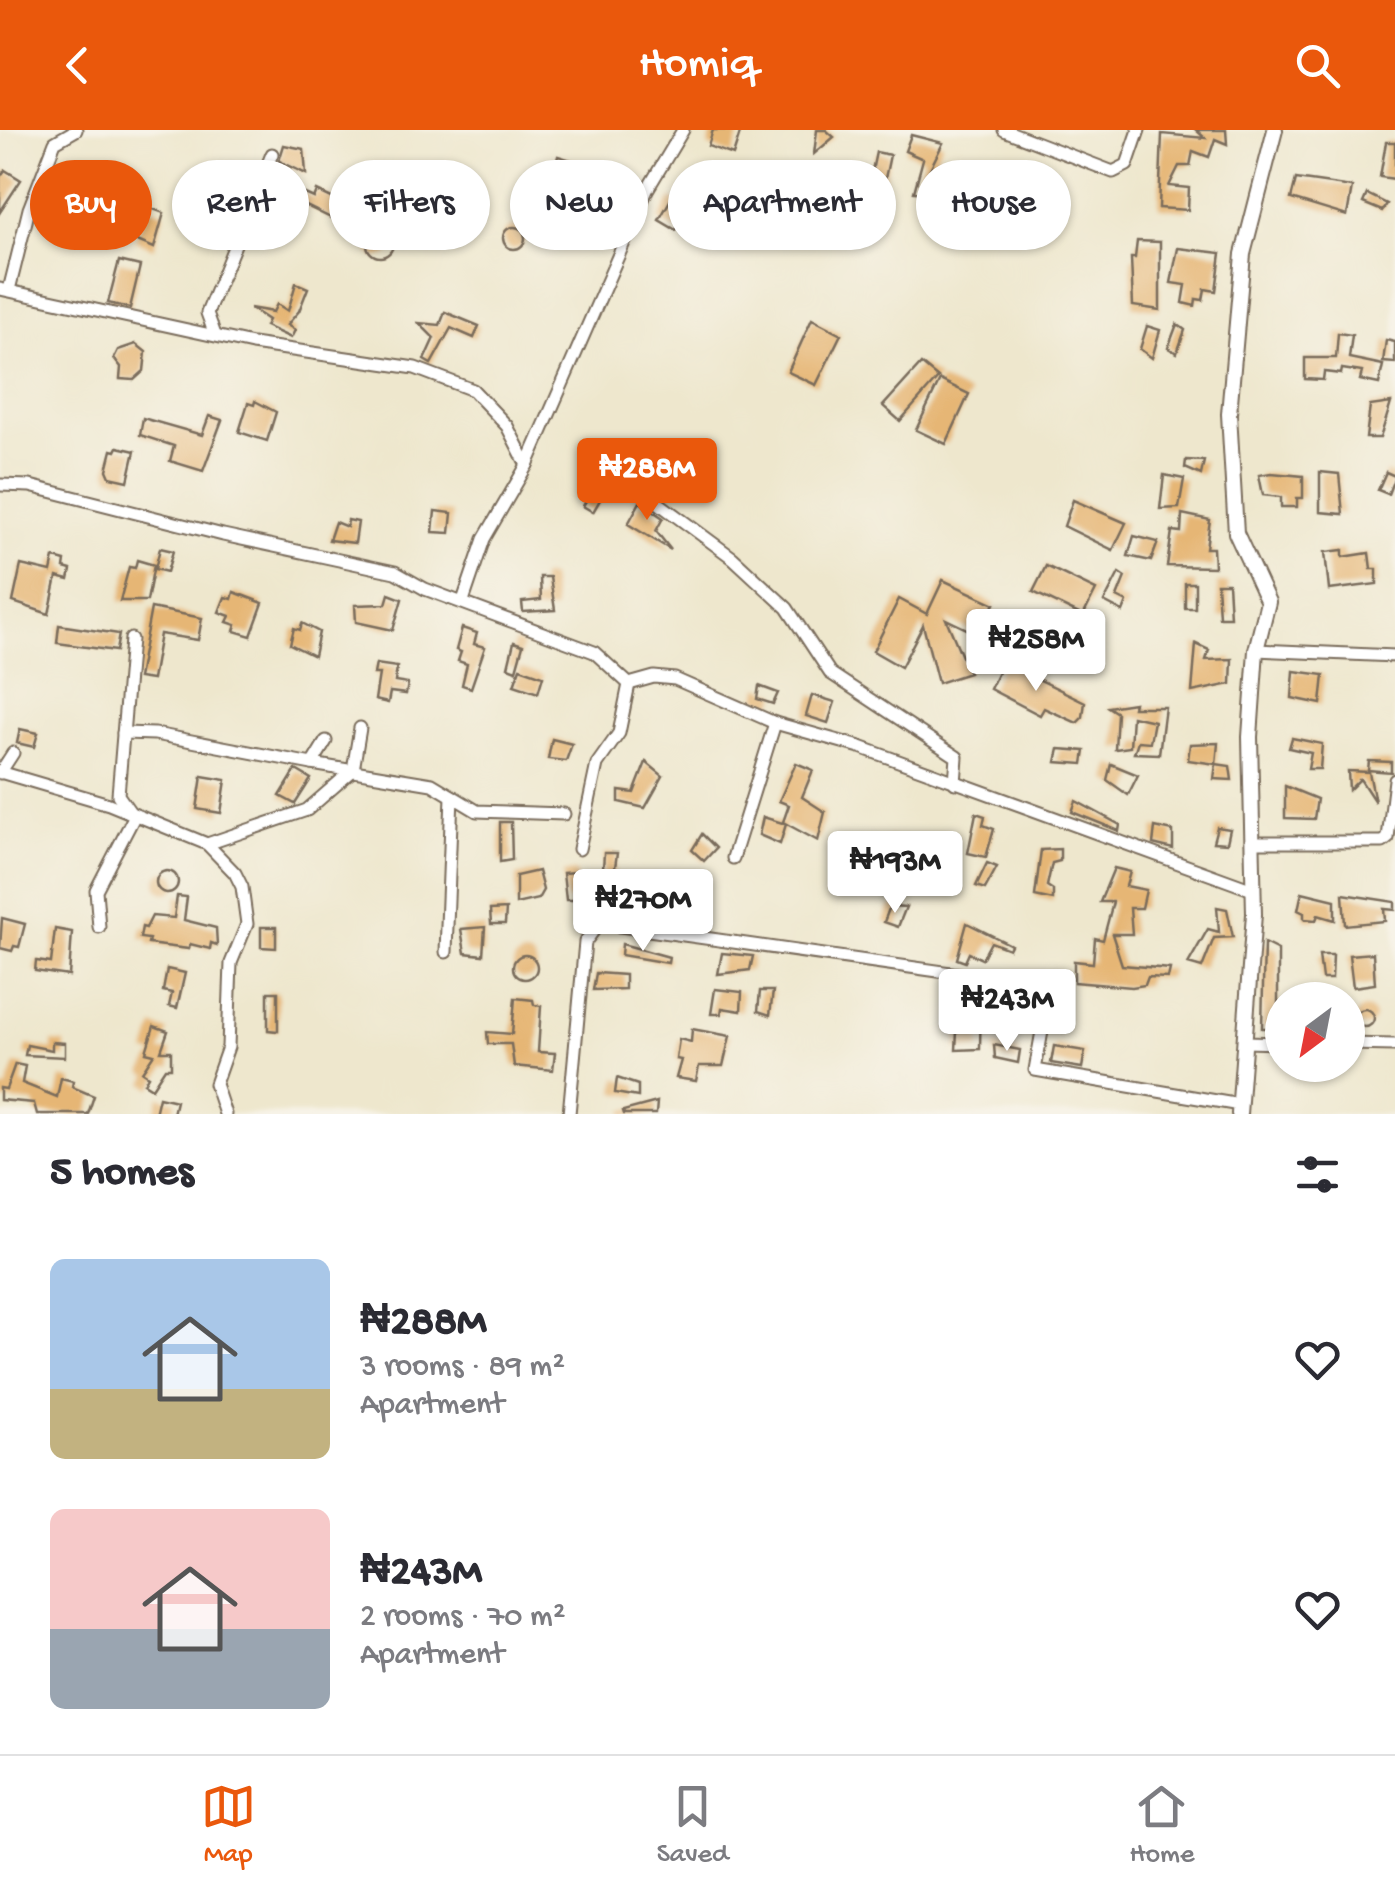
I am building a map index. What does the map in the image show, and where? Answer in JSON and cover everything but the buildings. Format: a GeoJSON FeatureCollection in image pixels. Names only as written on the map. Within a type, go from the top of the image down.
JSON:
{"type":"FeatureCollection","features":[{"type":"Feature","properties":{"kind":"street"},"geometry":{"type":"LineString","coordinates":[[76,130],[54,142],[4,290],[215,335],[416,368],[473,390],[507,426],[528,466]]}},
{"type":"Feature","properties":{"kind":"street"},"geometry":{"type":"LineString","coordinates":[[1004,130],[1112,172],[1127,165],[1139,130]]}},
{"type":"Feature","properties":{"kind":"street"},"geometry":{"type":"LineString","coordinates":[[570,1114],[586,942],[599,923],[1050,987],[1035,1070],[1240,1109],[1252,890],[1250,737],[1256,650],[1268,602],[1236,532],[1229,414],[1243,254],[1275,130]]}},
{"type":"Feature","properties":{"kind":"street"},"geometry":{"type":"LineString","coordinates":[[463,602],[484,539],[528,466],[647,190],[680,131]]}},
{"type":"Feature","properties":{"kind":"street"},"geometry":{"type":"LineString","coordinates":[[215,335],[207,313],[272,154]]}},
{"type":"Feature","properties":{"kind":"street"},"geometry":{"type":"LineString","coordinates":[[0,485],[30,486],[223,535],[377,567],[594,652],[630,684]]}},
{"type":"Feature","properties":{"kind":"street"},"geometry":{"type":"LineString","coordinates":[[645,493],[733,558],[787,608],[830,673],[956,757],[954,784]]}},
{"type":"Feature","properties":{"kind":"street"},"geometry":{"type":"LineString","coordinates":[[131,639],[118,795],[132,814]]}},
{"type":"Feature","properties":{"kind":"street"},"geometry":{"type":"LineString","coordinates":[[1256,650],[1395,656]]}},
{"type":"Feature","properties":{"kind":"street"},"geometry":{"type":"LineString","coordinates":[[630,684],[654,677],[675,679],[775,722],[860,748],[1252,890]]}},
{"type":"Feature","properties":{"kind":"street"},"geometry":{"type":"LineString","coordinates":[[579,849],[598,764],[619,733],[630,684]]}},
{"type":"Feature","properties":{"kind":"street"},"geometry":{"type":"LineString","coordinates":[[733,858],[775,722]]}},
{"type":"Feature","properties":{"kind":"street"},"geometry":{"type":"LineString","coordinates":[[207,844],[307,810],[352,770],[360,728]]}},
{"type":"Feature","properties":{"kind":"street"},"geometry":{"type":"LineString","coordinates":[[122,733],[155,734],[339,772],[352,770],[432,784],[477,811],[564,814]]}},
{"type":"Feature","properties":{"kind":"street"},"geometry":{"type":"LineString","coordinates":[[312,764],[326,740]]}},
{"type":"Feature","properties":{"kind":"street"},"geometry":{"type":"LineString","coordinates":[[13,753],[0,772],[132,814],[207,844],[235,873],[242,887],[247,924],[231,963],[228,1047],[215,1084],[225,1114]]}},
{"type":"Feature","properties":{"kind":"street"},"geometry":{"type":"LineString","coordinates":[[1252,842],[1383,842],[1388,838],[1395,780]]}},
{"type":"Feature","properties":{"kind":"street"},"geometry":{"type":"LineString","coordinates":[[446,952],[452,796]]}},
{"type":"Feature","properties":{"kind":"street"},"geometry":{"type":"LineString","coordinates":[[99,926],[96,890],[132,814]]}},
{"type":"Feature","properties":{"kind":"street"},"geometry":{"type":"LineString","coordinates":[[1245,1042],[1265,1042]]}},
{"type":"Feature","properties":{"kind":"street"},"geometry":{"type":"LineString","coordinates":[[1365,1044],[1395,1045]]}}]}
